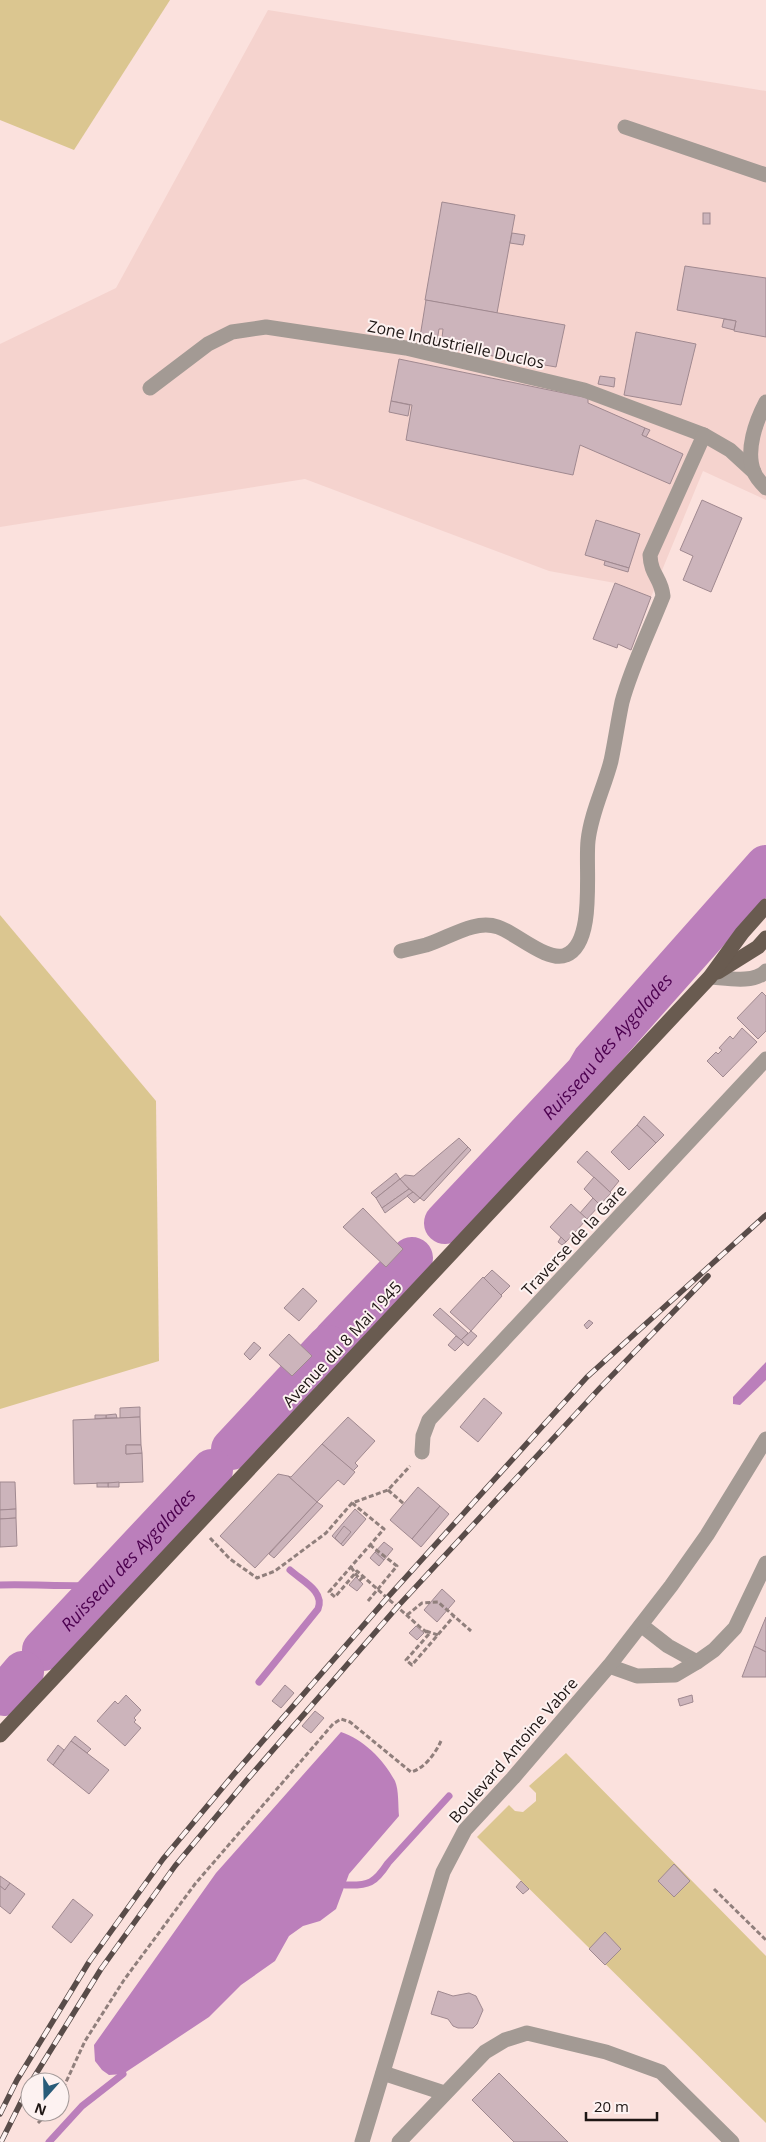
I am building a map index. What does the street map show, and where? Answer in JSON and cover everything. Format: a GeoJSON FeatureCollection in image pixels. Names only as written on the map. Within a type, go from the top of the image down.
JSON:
{"type":"FeatureCollection","features":[{"type":"Feature","properties":{"kind":"main road","name":"Avenue du 8 Mai 1945"},"geometry":{"type":"LineString","coordinates":[[0,1735],[710,977],[742,933],[766,906]]}},
{"type":"Feature","properties":{"kind":"main road","name":"Avenue du 8 Mai 1945"},"geometry":{"type":"LineString","coordinates":[[710,977],[758,947],[766,938]]}},
{"type":"Feature","properties":{"kind":"street"},"geometry":{"type":"LineString","coordinates":[[625,127],[766,175]]}},
{"type":"Feature","properties":{"kind":"street","name":"Zone Industrielle Duclos"},"geometry":{"type":"LineString","coordinates":[[150,388],[208,344],[232,332],[266,327],[406,348],[584,390],[704,435],[730,450],[754,472],[766,488]]}},
{"type":"Feature","properties":{"kind":"street"},"geometry":{"type":"LineString","coordinates":[[754,472],[751,448],[758,416],[766,402]]}},
{"type":"Feature","properties":{"kind":"street"},"geometry":{"type":"LineString","coordinates":[[401,951],[426,945],[473,926],[487,924],[515,935],[551,955],[564,956],[573,951],[579,943],[587,906],[588,843],[591,821],[610,762],[623,700],[663,596],[661,584],[651,571],[650,555],[704,435]]}},
{"type":"Feature","properties":{"kind":"street"},"geometry":{"type":"LineString","coordinates":[[710,977],[738,980],[763,974],[766,971]]}},
{"type":"Feature","properties":{"kind":"street","name":"Traverse de la Gare"},"geometry":{"type":"LineString","coordinates":[[422,1452],[423,1436],[429,1420],[766,1060]]}},
{"type":"Feature","properties":{"kind":"street","name":"Boulevard Antoine Vabre"},"geometry":{"type":"LineString","coordinates":[[362,2142],[443,1872],[465,1830],[513,1778],[609,1666],[641,1625],[707,1535],[766,1439]]}},
{"type":"Feature","properties":{"kind":"street"},"geometry":{"type":"LineString","coordinates":[[609,1666],[637,1676],[666,1675],[675,1674],[697,1662],[714,1650],[735,1628],[766,1563]]}},
{"type":"Feature","properties":{"kind":"street"},"geometry":{"type":"LineString","coordinates":[[641,1625],[668,1646],[697,1662]]}},
{"type":"Feature","properties":{"kind":"street"},"geometry":{"type":"LineString","coordinates":[[399,2142],[444,2093],[486,2052],[506,2040],[527,2033],[606,2052],[661,2072],[732,2142]]}},
{"type":"Feature","properties":{"kind":"street"},"geometry":{"type":"LineString","coordinates":[[383,2073],[444,2093]]}},
{"type":"Feature","properties":{"kind":"street"},"geometry":{"type":"LineString","coordinates":[[367,2125],[374,2142]]}},
{"type":"Feature","properties":{"kind":"path"},"geometry":{"type":"LineString","coordinates":[[198,1524],[230,1559],[257,1578],[275,1571],[326,1533],[352,1502],[388,1490],[422,1452]]}},
{"type":"Feature","properties":{"kind":"path"},"geometry":{"type":"LineString","coordinates":[[388,1490],[404,1504]]}},
{"type":"Feature","properties":{"kind":"path"},"geometry":{"type":"LineString","coordinates":[[352,1502],[384,1529],[329,1592],[335,1597],[357,1571],[421,1629],[429,1634],[406,1660],[412,1665],[454,1616]]}},
{"type":"Feature","properties":{"kind":"path"},"geometry":{"type":"LineString","coordinates":[[368,1601],[397,1566],[370,1545]]}},
{"type":"Feature","properties":{"kind":"path"},"geometry":{"type":"LineString","coordinates":[[351,1567],[360,1580],[363,1576]]}},
{"type":"Feature","properties":{"kind":"path"},"geometry":{"type":"LineString","coordinates":[[407,1616],[422,1604],[438,1602],[471,1630]]}},
{"type":"Feature","properties":{"kind":"path"},"geometry":{"type":"LineString","coordinates":[[421,1629],[438,1635]]}},
{"type":"Feature","properties":{"kind":"path"},"geometry":{"type":"LineString","coordinates":[[70,2073],[85,2041],[124,1980],[195,1884],[333,1724],[341,1720],[350,1722],[411,1772],[419,1770],[437,1750],[441,1741]]}},
{"type":"Feature","properties":{"kind":"path"},"geometry":{"type":"LineString","coordinates":[[714,1888],[766,1940]]}},
{"type":"Feature","properties":{"kind":"shaded area"},"geometry":{"type":"Polygon","coordinates":[[[0,0],[170,0],[74,150],[0,120],[0,0]]]}},
{"type":"Feature","properties":{"kind":"shaded area"},"geometry":{"type":"Polygon","coordinates":[[[268,10],[766,91],[766,500],[703,471],[651,597],[615,583],[549,571],[305,479],[0,527],[0,344],[116,288],[268,10]]]}},
{"type":"Feature","properties":{"kind":"shaded area"},"geometry":{"type":"Polygon","coordinates":[[[0,915],[156,1101],[159,1361],[0,1409],[0,915]]]}},
{"type":"Feature","properties":{"kind":"shaded area"},"geometry":{"type":"Polygon","coordinates":[[[766,1362],[766,1380],[740,1405],[733,1404],[733,1397],[766,1362]]]}},
{"type":"Feature","properties":{"kind":"shaded area"},"geometry":{"type":"Polygon","coordinates":[[[341,1732],[365,1745],[385,1765],[395,1781],[399,1816],[349,1874],[336,1909],[320,1921],[303,1926],[289,1936],[275,1961],[241,1985],[209,2017],[123,2074],[109,2075],[95,2061],[94,2045],[216,1873],[341,1732]]]}},
{"type":"Feature","properties":{"kind":"shaded area"},"geometry":{"type":"Polygon","coordinates":[[[566,1753],[766,1956],[766,2123],[477,1837],[509,1805],[515,1811],[523,1812],[536,1801],[536,1793],[529,1786],[566,1753]]]}},
{"type":"Feature","properties":{"kind":"building"},"geometry":{"type":"Polygon","coordinates":[[[442,202],[515,215],[497,313],[425,300],[442,202]]]}},
{"type":"Feature","properties":{"kind":"building"},"geometry":{"type":"Polygon","coordinates":[[[703,213],[710,213],[710,224],[703,224],[703,213]]]}},
{"type":"Feature","properties":{"kind":"building"},"geometry":{"type":"Polygon","coordinates":[[[512,233],[525,235],[523,245],[510,243],[512,233]]]}},
{"type":"Feature","properties":{"kind":"building"},"geometry":{"type":"Polygon","coordinates":[[[685,266],[766,278],[766,337],[734,331],[736,321],[677,310],[685,266]]]}},
{"type":"Feature","properties":{"kind":"building"},"geometry":{"type":"Polygon","coordinates":[[[426,300],[565,325],[556,367],[441,347],[443,329],[439,329],[436,347],[419,343],[426,300]]]}},
{"type":"Feature","properties":{"kind":"building"},"geometry":{"type":"Polygon","coordinates":[[[724,319],[736,321],[734,330],[722,327],[724,319]]]}},
{"type":"Feature","properties":{"kind":"building"},"geometry":{"type":"Polygon","coordinates":[[[636,332],[696,344],[681,405],[624,395],[636,332]]]}},
{"type":"Feature","properties":{"kind":"building"},"geometry":{"type":"Polygon","coordinates":[[[399,359],[588,398],[588,403],[645,428],[642,435],[683,454],[670,484],[580,445],[573,475],[406,440],[412,405],[391,401],[399,359]]]}},
{"type":"Feature","properties":{"kind":"building"},"geometry":{"type":"Polygon","coordinates":[[[600,376],[615,378],[614,387],[598,384],[600,376]]]}},
{"type":"Feature","properties":{"kind":"building"},"geometry":{"type":"Polygon","coordinates":[[[391,401],[410,405],[408,416],[389,412],[391,401]]]}},
{"type":"Feature","properties":{"kind":"building"},"geometry":{"type":"Polygon","coordinates":[[[645,428],[650,430],[646,437],[642,435],[645,428]]]}},
{"type":"Feature","properties":{"kind":"building"},"geometry":{"type":"Polygon","coordinates":[[[702,500],[742,518],[711,592],[683,580],[693,556],[680,550],[702,500]]]}},
{"type":"Feature","properties":{"kind":"building"},"geometry":{"type":"Polygon","coordinates":[[[596,520],[640,534],[629,568],[585,555],[596,520]]]}},
{"type":"Feature","properties":{"kind":"building"},"geometry":{"type":"Polygon","coordinates":[[[605,561],[629,568],[628,572],[604,565],[605,561]]]}},
{"type":"Feature","properties":{"kind":"building"},"geometry":{"type":"Polygon","coordinates":[[[615,583],[651,597],[631,650],[618,644],[617,648],[593,639],[615,583]]]}},
{"type":"Feature","properties":{"kind":"building"},"geometry":{"type":"Polygon","coordinates":[[[762,992],[766,996],[766,1031],[758,1039],[737,1018],[762,992]]]}},
{"type":"Feature","properties":{"kind":"building"},"geometry":{"type":"Polygon","coordinates":[[[742,1028],[757,1042],[723,1077],[707,1061],[716,1052],[718,1054],[722,1050],[719,1048],[730,1036],[733,1039],[742,1028]]]}},
{"type":"Feature","properties":{"kind":"building"},"geometry":{"type":"Polygon","coordinates":[[[644,1116],[664,1135],[656,1143],[637,1125],[644,1116]]]}},
{"type":"Feature","properties":{"kind":"building"},"geometry":{"type":"Polygon","coordinates":[[[637,1125],[656,1143],[629,1170],[611,1152],[637,1125]]]}},
{"type":"Feature","properties":{"kind":"building"},"geometry":{"type":"Polygon","coordinates":[[[459,1138],[468,1147],[420,1198],[400,1179],[405,1175],[414,1176],[459,1138]]]}},
{"type":"Feature","properties":{"kind":"building"},"geometry":{"type":"Polygon","coordinates":[[[468,1147],[471,1150],[424,1201],[420,1198],[468,1147]]]}},
{"type":"Feature","properties":{"kind":"building"},"geometry":{"type":"Polygon","coordinates":[[[587,1151],[619,1181],[610,1192],[577,1162],[587,1151]]]}},
{"type":"Feature","properties":{"kind":"building"},"geometry":{"type":"Polygon","coordinates":[[[396,1173],[400,1179],[376,1198],[371,1193],[396,1173]]]}},
{"type":"Feature","properties":{"kind":"building"},"geometry":{"type":"Polygon","coordinates":[[[594,1177],[611,1193],[600,1205],[584,1189],[594,1177]]]}},
{"type":"Feature","properties":{"kind":"building"},"geometry":{"type":"Polygon","coordinates":[[[400,1179],[409,1189],[382,1208],[376,1198],[400,1179]]]}},
{"type":"Feature","properties":{"kind":"building"},"geometry":{"type":"Polygon","coordinates":[[[409,1189],[413,1192],[385,1213],[382,1208],[409,1189]]]}},
{"type":"Feature","properties":{"kind":"building"},"geometry":{"type":"Polygon","coordinates":[[[413,1192],[420,1198],[414,1203],[407,1196],[413,1192]]]}},
{"type":"Feature","properties":{"kind":"building"},"geometry":{"type":"Polygon","coordinates":[[[593,1198],[600,1205],[587,1219],[580,1213],[593,1198]]]}},
{"type":"Feature","properties":{"kind":"building"},"geometry":{"type":"Polygon","coordinates":[[[571,1204],[587,1219],[566,1242],[550,1227],[571,1204]]]}},
{"type":"Feature","properties":{"kind":"building"},"geometry":{"type":"Polygon","coordinates":[[[363,1208],[403,1249],[386,1267],[343,1227],[363,1208]]]}},
{"type":"Feature","properties":{"kind":"building"},"geometry":{"type":"Polygon","coordinates":[[[561,1237],[566,1242],[562,1245],[558,1242],[561,1237]]]}},
{"type":"Feature","properties":{"kind":"building"},"geometry":{"type":"Polygon","coordinates":[[[492,1270],[510,1286],[501,1295],[484,1278],[492,1270]]]}},
{"type":"Feature","properties":{"kind":"building"},"geometry":{"type":"Polygon","coordinates":[[[483,1277],[502,1296],[471,1331],[450,1312],[483,1277]]]}},
{"type":"Feature","properties":{"kind":"building"},"geometry":{"type":"Polygon","coordinates":[[[303,1288],[317,1301],[299,1321],[284,1308],[303,1288]]]}},
{"type":"Feature","properties":{"kind":"building"},"geometry":{"type":"Polygon","coordinates":[[[440,1308],[468,1333],[461,1340],[433,1315],[440,1308]]]}},
{"type":"Feature","properties":{"kind":"building"},"geometry":{"type":"Polygon","coordinates":[[[589,1320],[593,1323],[587,1329],[584,1325],[589,1320]]]}},
{"type":"Feature","properties":{"kind":"building"},"geometry":{"type":"Polygon","coordinates":[[[471,1331],[477,1336],[468,1346],[461,1340],[471,1331]]]}},
{"type":"Feature","properties":{"kind":"building"},"geometry":{"type":"Polygon","coordinates":[[[289,1334],[312,1356],[292,1376],[269,1355],[289,1334]]]}},
{"type":"Feature","properties":{"kind":"building"},"geometry":{"type":"Polygon","coordinates":[[[456,1336],[464,1342],[455,1351],[448,1345],[456,1336]]]}},
{"type":"Feature","properties":{"kind":"building"},"geometry":{"type":"Polygon","coordinates":[[[254,1342],[261,1348],[250,1360],[244,1354],[254,1342]]]}},
{"type":"Feature","properties":{"kind":"building"},"geometry":{"type":"Polygon","coordinates":[[[484,1398],[502,1413],[478,1442],[460,1427],[484,1398]]]}},
{"type":"Feature","properties":{"kind":"building"},"geometry":{"type":"Polygon","coordinates":[[[140,1407],[140,1417],[120,1418],[120,1408],[140,1407]]]}},
{"type":"Feature","properties":{"kind":"building"},"geometry":{"type":"Polygon","coordinates":[[[116,1414],[117,1418],[106,1418],[106,1415],[116,1414]]]}},
{"type":"Feature","properties":{"kind":"building"},"geometry":{"type":"Polygon","coordinates":[[[95,1415],[106,1415],[106,1418],[95,1419],[95,1415]]]}},
{"type":"Feature","properties":{"kind":"building"},"geometry":{"type":"Polygon","coordinates":[[[140,1417],[141,1445],[126,1445],[126,1454],[142,1453],[143,1482],[74,1484],[73,1420],[140,1417]]]}},
{"type":"Feature","properties":{"kind":"building"},"geometry":{"type":"Polygon","coordinates":[[[348,1417],[375,1441],[355,1463],[358,1466],[353,1471],[322,1444],[348,1417]]]}},
{"type":"Feature","properties":{"kind":"building"},"geometry":{"type":"Polygon","coordinates":[[[322,1444],[355,1472],[344,1485],[338,1480],[317,1502],[288,1476],[291,1477],[322,1444]]]}},
{"type":"Feature","properties":{"kind":"building"},"geometry":{"type":"Polygon","coordinates":[[[126,1445],[141,1445],[142,1453],[126,1454],[126,1445]]]}},
{"type":"Feature","properties":{"kind":"building"},"geometry":{"type":"Polygon","coordinates":[[[278,1474],[288,1476],[317,1502],[255,1568],[220,1536],[278,1474]]]}},
{"type":"Feature","properties":{"kind":"building"},"geometry":{"type":"Polygon","coordinates":[[[0,1482],[15,1482],[16,1509],[0,1510],[0,1482]]]}},
{"type":"Feature","properties":{"kind":"building"},"geometry":{"type":"Polygon","coordinates":[[[119,1482],[119,1487],[108,1487],[108,1483],[119,1482]]]}},
{"type":"Feature","properties":{"kind":"building"},"geometry":{"type":"Polygon","coordinates":[[[97,1483],[108,1483],[108,1487],[97,1487],[97,1483]]]}},
{"type":"Feature","properties":{"kind":"building"},"geometry":{"type":"Polygon","coordinates":[[[418,1487],[440,1506],[412,1539],[390,1520],[418,1487]]]}},
{"type":"Feature","properties":{"kind":"building"},"geometry":{"type":"Polygon","coordinates":[[[317,1502],[323,1506],[274,1558],[269,1554],[317,1502]]]}},
{"type":"Feature","properties":{"kind":"building"},"geometry":{"type":"Polygon","coordinates":[[[440,1506],[449,1514],[421,1547],[412,1539],[440,1506]]]}},
{"type":"Feature","properties":{"kind":"building"},"geometry":{"type":"Polygon","coordinates":[[[16,1509],[16,1518],[0,1519],[0,1510],[16,1509]]]}},
{"type":"Feature","properties":{"kind":"building"},"geometry":{"type":"Polygon","coordinates":[[[355,1509],[366,1519],[343,1546],[332,1536],[355,1509]]]}},
{"type":"Feature","properties":{"kind":"building"},"geometry":{"type":"Polygon","coordinates":[[[16,1518],[17,1546],[0,1547],[0,1519],[16,1518]]]}},
{"type":"Feature","properties":{"kind":"building"},"geometry":{"type":"Polygon","coordinates":[[[344,1526],[351,1532],[341,1544],[335,1538],[344,1526]]]}},
{"type":"Feature","properties":{"kind":"building"},"geometry":{"type":"Polygon","coordinates":[[[384,1542],[393,1549],[384,1560],[375,1552],[384,1542]]]}},
{"type":"Feature","properties":{"kind":"building"},"geometry":{"type":"Polygon","coordinates":[[[375,1552],[384,1560],[379,1566],[370,1558],[375,1552]]]}},
{"type":"Feature","properties":{"kind":"building"},"geometry":{"type":"Polygon","coordinates":[[[356,1577],[363,1584],[357,1591],[349,1585],[356,1577]]]}},
{"type":"Feature","properties":{"kind":"building"},"geometry":{"type":"Polygon","coordinates":[[[442,1589],[455,1601],[437,1622],[424,1610],[442,1589]]]}},
{"type":"Feature","properties":{"kind":"building"},"geometry":{"type":"Polygon","coordinates":[[[766,1617],[766,1652],[754,1646],[766,1617]]]}},
{"type":"Feature","properties":{"kind":"building"},"geometry":{"type":"Polygon","coordinates":[[[416,1626],[424,1633],[417,1640],[409,1633],[416,1626]]]}},
{"type":"Feature","properties":{"kind":"building"},"geometry":{"type":"Polygon","coordinates":[[[754,1646],[766,1652],[766,1677],[742,1677],[754,1646]]]}},
{"type":"Feature","properties":{"kind":"building"},"geometry":{"type":"Polygon","coordinates":[[[285,1685],[294,1693],[281,1708],[272,1701],[285,1685]]]}},
{"type":"Feature","properties":{"kind":"building"},"geometry":{"type":"Polygon","coordinates":[[[126,1695],[141,1710],[134,1718],[136,1720],[134,1722],[141,1728],[125,1746],[97,1721],[115,1701],[118,1704],[126,1695]]]}},
{"type":"Feature","properties":{"kind":"building"},"geometry":{"type":"Polygon","coordinates":[[[692,1695],[693,1702],[680,1706],[678,1699],[692,1695]]]}},
{"type":"Feature","properties":{"kind":"building"},"geometry":{"type":"Polygon","coordinates":[[[315,1711],[324,1718],[311,1733],[302,1726],[315,1711]]]}},
{"type":"Feature","properties":{"kind":"building"},"geometry":{"type":"Polygon","coordinates":[[[75,1736],[91,1749],[87,1753],[71,1741],[75,1736]]]}},
{"type":"Feature","properties":{"kind":"building"},"geometry":{"type":"Polygon","coordinates":[[[71,1741],[109,1770],[89,1794],[53,1765],[71,1741]]]}},
{"type":"Feature","properties":{"kind":"building"},"geometry":{"type":"Polygon","coordinates":[[[58,1745],[64,1750],[53,1765],[47,1760],[58,1745]]]}},
{"type":"Feature","properties":{"kind":"building"},"geometry":{"type":"Polygon","coordinates":[[[674,1864],[690,1881],[674,1897],[658,1881],[674,1864]]]}},
{"type":"Feature","properties":{"kind":"building"},"geometry":{"type":"Polygon","coordinates":[[[0,1876],[10,1883],[5,1890],[0,1886],[0,1876]]]}},
{"type":"Feature","properties":{"kind":"building"},"geometry":{"type":"Polygon","coordinates":[[[521,1881],[529,1889],[523,1894],[516,1887],[521,1881]]]}},
{"type":"Feature","properties":{"kind":"building"},"geometry":{"type":"Polygon","coordinates":[[[10,1883],[25,1894],[10,1914],[0,1906],[0,1886],[5,1890],[10,1883]]]}},
{"type":"Feature","properties":{"kind":"building"},"geometry":{"type":"Polygon","coordinates":[[[73,1899],[93,1915],[71,1943],[52,1927],[73,1899]]]}},
{"type":"Feature","properties":{"kind":"building"},"geometry":{"type":"Polygon","coordinates":[[[605,1932],[621,1949],[605,1965],[589,1949],[605,1932]]]}},
{"type":"Feature","properties":{"kind":"building"},"geometry":{"type":"Polygon","coordinates":[[[438,1991],[453,1996],[469,1993],[476,1996],[483,2010],[477,2024],[473,2028],[458,2028],[453,2026],[448,2019],[431,2014],[438,1991]]]}},
{"type":"Feature","properties":{"kind":"building"},"geometry":{"type":"Polygon","coordinates":[[[499,2073],[568,2142],[514,2142],[472,2100],[499,2073]]]}},
{"type":"Feature","properties":{"kind":"waterway","name":"Ruisseau des Aygalades"},"geometry":{"type":"LineString","coordinates":[[445,1223],[586,1073],[593,1061],[766,866]]}},
{"type":"Feature","properties":{"kind":"waterway","name":"Ruisseau des Aygalades"},"geometry":{"type":"LineString","coordinates":[[334,1340],[412,1258]]}},
{"type":"Feature","properties":{"kind":"waterway","name":"Ruisseau des Aygalades"},"geometry":{"type":"LineString","coordinates":[[232,1449],[328,1346]]}},
{"type":"Feature","properties":{"kind":"waterway","name":"Ruisseau des Aygalades"},"geometry":{"type":"LineString","coordinates":[[43,1650],[212,1470]]}},
{"type":"Feature","properties":{"kind":"waterway"},"geometry":{"type":"LineString","coordinates":[[259,1682],[318,1609],[318,1597],[315,1592],[306,1582],[290,1570]]}},
{"type":"Feature","properties":{"kind":"waterway"},"geometry":{"type":"LineString","coordinates":[[0,1585],[104,1585]]}},
{"type":"Feature","properties":{"kind":"waterway","name":"Ruisseau des Aygalades"},"geometry":{"type":"LineString","coordinates":[[4,1695],[23,1672]]}},
{"type":"Feature","properties":{"kind":"waterway"},"geometry":{"type":"LineString","coordinates":[[345,1885],[366,1884],[375,1879],[449,1796]]}},
{"type":"Feature","properties":{"kind":"waterway"},"geometry":{"type":"LineString","coordinates":[[49,2142],[82,2106],[123,2074]]}},
{"type":"Feature","properties":{"kind":"railway"},"geometry":{"type":"LineString","coordinates":[[0,2114],[17,2080],[89,1962],[163,1859],[234,1774],[388,1597],[587,1377],[766,1215]]}},
{"type":"Feature","properties":{"kind":"railway"},"geometry":{"type":"LineString","coordinates":[[37,2072],[101,1969],[175,1866],[246,1781],[399,1605],[599,1389],[708,1276]]}},
{"type":"Feature","properties":{"kind":"railway"},"geometry":{"type":"LineString","coordinates":[[1,2142],[20,2104]]}}]}
